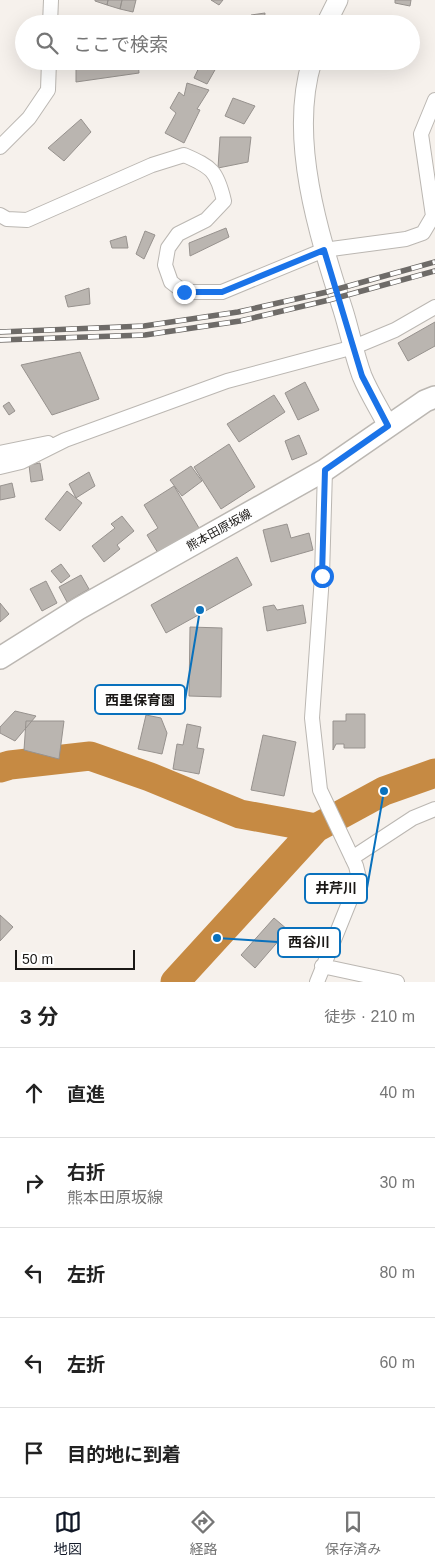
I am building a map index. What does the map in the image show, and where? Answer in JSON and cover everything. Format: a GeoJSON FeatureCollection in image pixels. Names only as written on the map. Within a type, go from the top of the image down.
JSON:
{"type":"FeatureCollection","features":[{"type":"Feature","properties":{"kind":"main road","name":"熊本田原坂線"},"geometry":{"type":"LineString","coordinates":[[0,658],[78,609],[325,470],[424,401],[435,397]]}},
{"type":"Feature","properties":{"kind":"street"},"geometry":{"type":"LineString","coordinates":[[50,15],[51,0]]}},
{"type":"Feature","properties":{"kind":"street"},"geometry":{"type":"LineString","coordinates":[[330,15],[338,0]]}},
{"type":"Feature","properties":{"kind":"street"},"geometry":{"type":"LineString","coordinates":[[0,147],[29,118],[48,90],[49,70]]}},
{"type":"Feature","properties":{"kind":"street"},"geometry":{"type":"LineString","coordinates":[[309,70],[307,78],[303,133],[308,176],[324,250],[362,376],[388,426]]}},
{"type":"Feature","properties":{"kind":"street"},"geometry":{"type":"LineString","coordinates":[[0,215],[6,219],[27,220],[152,165],[184,155],[204,164],[212,171],[220,181],[224,201],[206,220],[178,234],[168,248],[165,265],[170,282],[184,292],[222,292],[324,250],[406,239],[423,233],[433,216],[421,134],[435,100]]}},
{"type":"Feature","properties":{"kind":"street"},"geometry":{"type":"LineString","coordinates":[[0,467],[21,462],[65,440],[227,381],[354,348],[395,330],[435,307]]}},
{"type":"Feature","properties":{"kind":"street"},"geometry":{"type":"LineString","coordinates":[[0,453],[65,440]]}},
{"type":"Feature","properties":{"kind":"street"},"geometry":{"type":"LineString","coordinates":[[317,982],[358,878],[356,866],[345,840],[320,790],[312,703],[322,576],[325,470]]}},
{"type":"Feature","properties":{"kind":"street"},"geometry":{"type":"LineString","coordinates":[[352,858],[413,818],[435,809]]}},
{"type":"Feature","properties":{"kind":"street"},"geometry":{"type":"LineString","coordinates":[[322,966],[397,982]]}},
{"type":"Feature","properties":{"kind":"building"},"geometry":{"type":"Polygon","coordinates":[[[108,0],[107,5],[95,1],[108,0]]]}},
{"type":"Feature","properties":{"kind":"building"},"geometry":{"type":"Polygon","coordinates":[[[108,0],[122,0],[120,9],[107,5],[108,0]]]}},
{"type":"Feature","properties":{"kind":"building"},"geometry":{"type":"Polygon","coordinates":[[[122,0],[136,0],[133,12],[120,9],[122,0]]]}},
{"type":"Feature","properties":{"kind":"building"},"geometry":{"type":"Polygon","coordinates":[[[211,0],[223,0],[219,5],[211,0]]]}},
{"type":"Feature","properties":{"kind":"building"},"geometry":{"type":"Polygon","coordinates":[[[395,0],[411,0],[410,6],[395,3],[395,0]]]}},
{"type":"Feature","properties":{"kind":"building"},"geometry":{"type":"Polygon","coordinates":[[[76,70],[139,70],[139,73],[76,82],[76,70]]]}},
{"type":"Feature","properties":{"kind":"building"},"geometry":{"type":"Polygon","coordinates":[[[198,70],[215,70],[207,84],[194,78],[198,70]]]}},
{"type":"Feature","properties":{"kind":"building"},"geometry":{"type":"Polygon","coordinates":[[[187,83],[209,90],[197,109],[200,110],[184,143],[165,133],[176,113],[170,108],[179,92],[184,96],[187,83]]]}},
{"type":"Feature","properties":{"kind":"building"},"geometry":{"type":"Polygon","coordinates":[[[233,98],[255,106],[244,124],[225,116],[233,98]]]}},
{"type":"Feature","properties":{"kind":"building"},"geometry":{"type":"Polygon","coordinates":[[[81,119],[91,132],[64,161],[48,148],[81,119]]]}},
{"type":"Feature","properties":{"kind":"building"},"geometry":{"type":"Polygon","coordinates":[[[220,137],[251,137],[248,162],[218,168],[220,137]]]}},
{"type":"Feature","properties":{"kind":"building"},"geometry":{"type":"Polygon","coordinates":[[[226,228],[229,237],[190,256],[189,243],[226,228]]]}},
{"type":"Feature","properties":{"kind":"building"},"geometry":{"type":"Polygon","coordinates":[[[145,231],[155,235],[144,259],[136,254],[145,231]]]}},
{"type":"Feature","properties":{"kind":"building"},"geometry":{"type":"Polygon","coordinates":[[[126,236],[128,248],[112,248],[110,241],[126,236]]]}},
{"type":"Feature","properties":{"kind":"building"},"geometry":{"type":"Polygon","coordinates":[[[89,288],[90,304],[68,307],[65,296],[89,288]]]}},
{"type":"Feature","properties":{"kind":"building"},"geometry":{"type":"Polygon","coordinates":[[[435,322],[435,346],[408,361],[398,343],[435,322]]]}},
{"type":"Feature","properties":{"kind":"building"},"geometry":{"type":"Polygon","coordinates":[[[80,352],[99,399],[52,415],[21,365],[80,352]]]}},
{"type":"Feature","properties":{"kind":"building"},"geometry":{"type":"Polygon","coordinates":[[[305,382],[319,410],[298,420],[285,393],[305,382]]]}},
{"type":"Feature","properties":{"kind":"building"},"geometry":{"type":"Polygon","coordinates":[[[274,395],[285,412],[239,442],[227,424],[274,395]]]}},
{"type":"Feature","properties":{"kind":"building"},"geometry":{"type":"Polygon","coordinates":[[[9,402],[15,411],[9,415],[3,406],[9,402]]]}},
{"type":"Feature","properties":{"kind":"building"},"geometry":{"type":"Polygon","coordinates":[[[299,435],[307,454],[292,460],[285,441],[299,435]]]}},
{"type":"Feature","properties":{"kind":"building"},"geometry":{"type":"Polygon","coordinates":[[[229,444],[255,487],[221,509],[194,467],[229,444]]]}},
{"type":"Feature","properties":{"kind":"building"},"geometry":{"type":"Polygon","coordinates":[[[40,463],[43,480],[31,482],[29,465],[40,463]]]}},
{"type":"Feature","properties":{"kind":"building"},"geometry":{"type":"Polygon","coordinates":[[[191,466],[202,481],[182,496],[170,480],[191,466]]]}},
{"type":"Feature","properties":{"kind":"building"},"geometry":{"type":"Polygon","coordinates":[[[89,472],[95,486],[76,498],[69,484],[89,472]]]}},
{"type":"Feature","properties":{"kind":"building"},"geometry":{"type":"Polygon","coordinates":[[[12,483],[15,497],[0,500],[0,486],[12,483]]]}},
{"type":"Feature","properties":{"kind":"building"},"geometry":{"type":"Polygon","coordinates":[[[174,486],[199,528],[158,553],[147,535],[158,528],[144,505],[174,486]]]}},
{"type":"Feature","properties":{"kind":"building"},"geometry":{"type":"Polygon","coordinates":[[[67,491],[82,503],[60,531],[45,519],[67,491]]]}},
{"type":"Feature","properties":{"kind":"building"},"geometry":{"type":"Polygon","coordinates":[[[122,516],[134,531],[117,545],[120,549],[104,562],[92,546],[115,528],[111,524],[122,516]]]}},
{"type":"Feature","properties":{"kind":"building"},"geometry":{"type":"Polygon","coordinates":[[[287,524],[291,538],[309,533],[313,550],[271,562],[263,530],[287,524]]]}},
{"type":"Feature","properties":{"kind":"building"},"geometry":{"type":"Polygon","coordinates":[[[237,557],[252,585],[166,633],[151,605],[237,557]]]}},
{"type":"Feature","properties":{"kind":"building"},"geometry":{"type":"Polygon","coordinates":[[[61,564],[70,576],[61,583],[51,571],[61,564]]]}},
{"type":"Feature","properties":{"kind":"building"},"geometry":{"type":"Polygon","coordinates":[[[81,575],[89,589],[67,602],[59,587],[81,575]]]}},
{"type":"Feature","properties":{"kind":"building"},"geometry":{"type":"Polygon","coordinates":[[[46,581],[57,603],[42,611],[30,589],[46,581]]]}},
{"type":"Feature","properties":{"kind":"building"},"geometry":{"type":"Polygon","coordinates":[[[0,603],[9,614],[0,622],[0,603]]]}},
{"type":"Feature","properties":{"kind":"building"},"geometry":{"type":"Polygon","coordinates":[[[274,605],[277,610],[303,605],[306,623],[267,631],[263,607],[274,605]]]}},
{"type":"Feature","properties":{"kind":"building"},"geometry":{"type":"Polygon","coordinates":[[[190,627],[222,628],[221,697],[189,696],[190,627]]]}},
{"type":"Feature","properties":{"kind":"building"},"geometry":{"type":"Polygon","coordinates":[[[15,711],[36,716],[15,741],[0,733],[0,727],[15,711]]]}},
{"type":"Feature","properties":{"kind":"building"},"geometry":{"type":"Polygon","coordinates":[[[346,714],[365,714],[365,748],[344,748],[344,744],[336,744],[333,750],[333,721],[346,721],[346,714]]]}},
{"type":"Feature","properties":{"kind":"building"},"geometry":{"type":"Polygon","coordinates":[[[146,715],[161,718],[167,733],[162,754],[138,749],[146,715]]]}},
{"type":"Feature","properties":{"kind":"building"},"geometry":{"type":"Polygon","coordinates":[[[26,721],[64,721],[59,759],[24,750],[26,721]]]}},
{"type":"Feature","properties":{"kind":"building"},"geometry":{"type":"Polygon","coordinates":[[[187,724],[201,727],[197,748],[204,749],[199,774],[173,769],[177,744],[183,745],[187,724]]]}},
{"type":"Feature","properties":{"kind":"building"},"geometry":{"type":"Polygon","coordinates":[[[263,735],[296,742],[284,796],[251,790],[263,735]]]}},
{"type":"Feature","properties":{"kind":"building"},"geometry":{"type":"Polygon","coordinates":[[[0,915],[13,927],[0,941],[0,915]]]}},
{"type":"Feature","properties":{"kind":"building"},"geometry":{"type":"Polygon","coordinates":[[[274,918],[288,930],[255,968],[241,955],[274,918]]]}},
{"type":"Feature","properties":{"kind":"waterway"},"geometry":{"type":"LineString","coordinates":[[0,768],[10,765],[90,756],[150,777],[240,814],[316,828],[384,791],[435,773]]}},
{"type":"Feature","properties":{"kind":"waterway"},"geometry":{"type":"LineString","coordinates":[[175,982],[316,828]]}},
{"type":"Feature","properties":{"kind":"railway"},"geometry":{"type":"LineString","coordinates":[[0,332],[144,326],[238,312],[327,292],[435,262]]}},
{"type":"Feature","properties":{"kind":"railway"},"geometry":{"type":"LineString","coordinates":[[0,340],[145,335],[240,321],[329,300],[435,271]]}},
{"type":"Feature","properties":{"kind":"place","name":"西里保育園"},"geometry":{"type":"Point","coordinates":[200,610]}},
{"type":"Feature","properties":{"kind":"place","name":"井芹川"},"geometry":{"type":"Point","coordinates":[384,791]}},
{"type":"Feature","properties":{"kind":"place","name":"西谷川"},"geometry":{"type":"Point","coordinates":[217,938]}},
{"type":"Feature","properties":{"kind":"route"},"geometry":{"type":"LineString","coordinates":[[184,292],[222,292],[324,250],[362,376],[388,426],[325,470],[322,576]]}}]}
